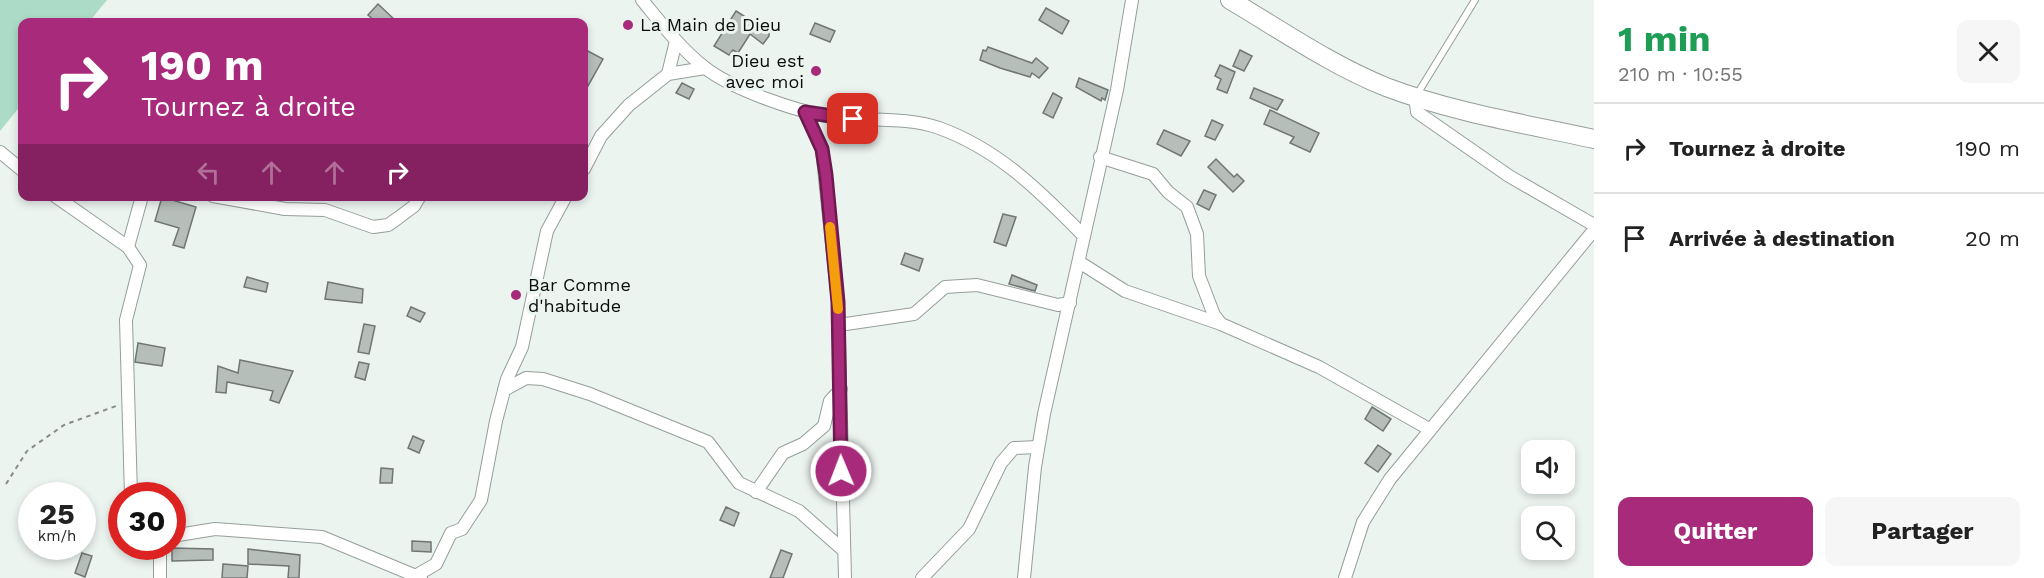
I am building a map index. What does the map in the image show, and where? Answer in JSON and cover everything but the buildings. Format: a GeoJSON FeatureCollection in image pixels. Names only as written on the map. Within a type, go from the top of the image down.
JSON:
{"type":"FeatureCollection","features":[{"type":"Feature","properties":{"kind":"main road"},"geometry":{"type":"LineString","coordinates":[[1230,0],[1351,71],[1415,96],[1502,119],[1594,138]]}},
{"type":"Feature","properties":{"kind":"street"},"geometry":{"type":"LineString","coordinates":[[642,0],[676,40],[705,68],[734,85],[805,112],[837,118],[921,123],[966,139],[1011,167],[1048,198],[1084,236]]}},
{"type":"Feature","properties":{"kind":"street"},"geometry":{"type":"LineString","coordinates":[[1024,578],[1038,447],[1055,358],[1070,303],[1100,157],[1117,90],[1132,0]]}},
{"type":"Feature","properties":{"kind":"street"},"geometry":{"type":"LineString","coordinates":[[668,74],[676,40]]}},
{"type":"Feature","properties":{"kind":"street"},"geometry":{"type":"LineString","coordinates":[[588,162],[602,136],[628,105],[668,74],[705,68]]}},
{"type":"Feature","properties":{"kind":"street"},"geometry":{"type":"LineString","coordinates":[[1415,96],[1417,112],[1509,176],[1594,225]]}},
{"type":"Feature","properties":{"kind":"street"},"geometry":{"type":"LineString","coordinates":[[805,112],[822,149],[825,167],[839,325],[842,549],[845,578]]}},
{"type":"Feature","properties":{"kind":"street"},"geometry":{"type":"LineString","coordinates":[[2,154],[18,159]]}},
{"type":"Feature","properties":{"kind":"street"},"geometry":{"type":"LineString","coordinates":[[2,154],[18,167]]}},
{"type":"Feature","properties":{"kind":"street"},"geometry":{"type":"LineString","coordinates":[[1100,157],[1153,174],[1168,192],[1187,207],[1197,234],[1199,276],[1214,315],[1221,324]]}},
{"type":"Feature","properties":{"kind":"street"},"geometry":{"type":"LineString","coordinates":[[62,201],[128,247],[137,257],[140,266],[126,320],[131,482]]}},
{"type":"Feature","properties":{"kind":"street"},"geometry":{"type":"LineString","coordinates":[[128,247],[141,201]]}},
{"type":"Feature","properties":{"kind":"street"},"geometry":{"type":"LineString","coordinates":[[241,201],[285,209],[325,210],[373,227],[393,222],[417,201]]}},
{"type":"Feature","properties":{"kind":"street"},"geometry":{"type":"LineString","coordinates":[[186,534],[215,529],[322,537],[419,576],[436,564],[450,533],[462,529],[481,500],[504,390],[522,347],[547,231],[563,201]]}},
{"type":"Feature","properties":{"kind":"street"},"geometry":{"type":"LineString","coordinates":[[1345,578],[1363,522],[1390,478],[1594,231]]}},
{"type":"Feature","properties":{"kind":"street"},"geometry":{"type":"LineString","coordinates":[[1079,262],[1125,291],[1221,324],[1319,367],[1429,429]]}},
{"type":"Feature","properties":{"kind":"street"},"geometry":{"type":"LineString","coordinates":[[839,325],[914,314],[945,287],[977,285],[1058,305],[1070,303]]}},
{"type":"Feature","properties":{"kind":"street"},"geometry":{"type":"LineString","coordinates":[[504,390],[526,378],[543,379],[590,394],[708,442],[739,483],[799,511],[842,549]]}},
{"type":"Feature","properties":{"kind":"street"},"geometry":{"type":"LineString","coordinates":[[756,492],[783,453],[803,444],[824,426],[830,401],[841,389]]}},
{"type":"Feature","properties":{"kind":"street"},"geometry":{"type":"LineString","coordinates":[[922,578],[969,529],[1001,463],[1014,448],[1038,447]]}},
{"type":"Feature","properties":{"kind":"street"},"geometry":{"type":"LineString","coordinates":[[160,560],[160,578]]}},
{"type":"Feature","properties":{"kind":"lane"},"geometry":{"type":"LineString","coordinates":[[1415,96],[1475,0]]}},
{"type":"Feature","properties":{"kind":"path"},"geometry":{"type":"LineString","coordinates":[[6,484],[27,451],[64,425],[109,410],[129,400]]}},
{"type":"Feature","properties":{"kind":"green space"},"geometry":{"type":"Polygon","coordinates":[[[0,0],[107,0],[92,18],[18,18],[18,109],[0,131],[0,0]]]}},
{"type":"Feature","properties":{"kind":"slow traffic"},"geometry":{"type":"LineString","coordinates":[[830,227],[838,309]]}},
{"type":"Feature","properties":{"kind":"place","name":"La Main de Dieu"},"geometry":{"type":"Point","coordinates":[628,25]}},
{"type":"Feature","properties":{"kind":"place","name":"Dieu est avec moi"},"geometry":{"type":"Point","coordinates":[816,71]}},
{"type":"Feature","properties":{"kind":"place","name":"Bar Comme d'habitude"},"geometry":{"type":"Point","coordinates":[516,295]}},
{"type":"Feature","properties":{"kind":"route"},"geometry":{"type":"LineString","coordinates":[[841,471],[838,302],[826,175],[822,149],[805,112],[853,119]]}}]}
